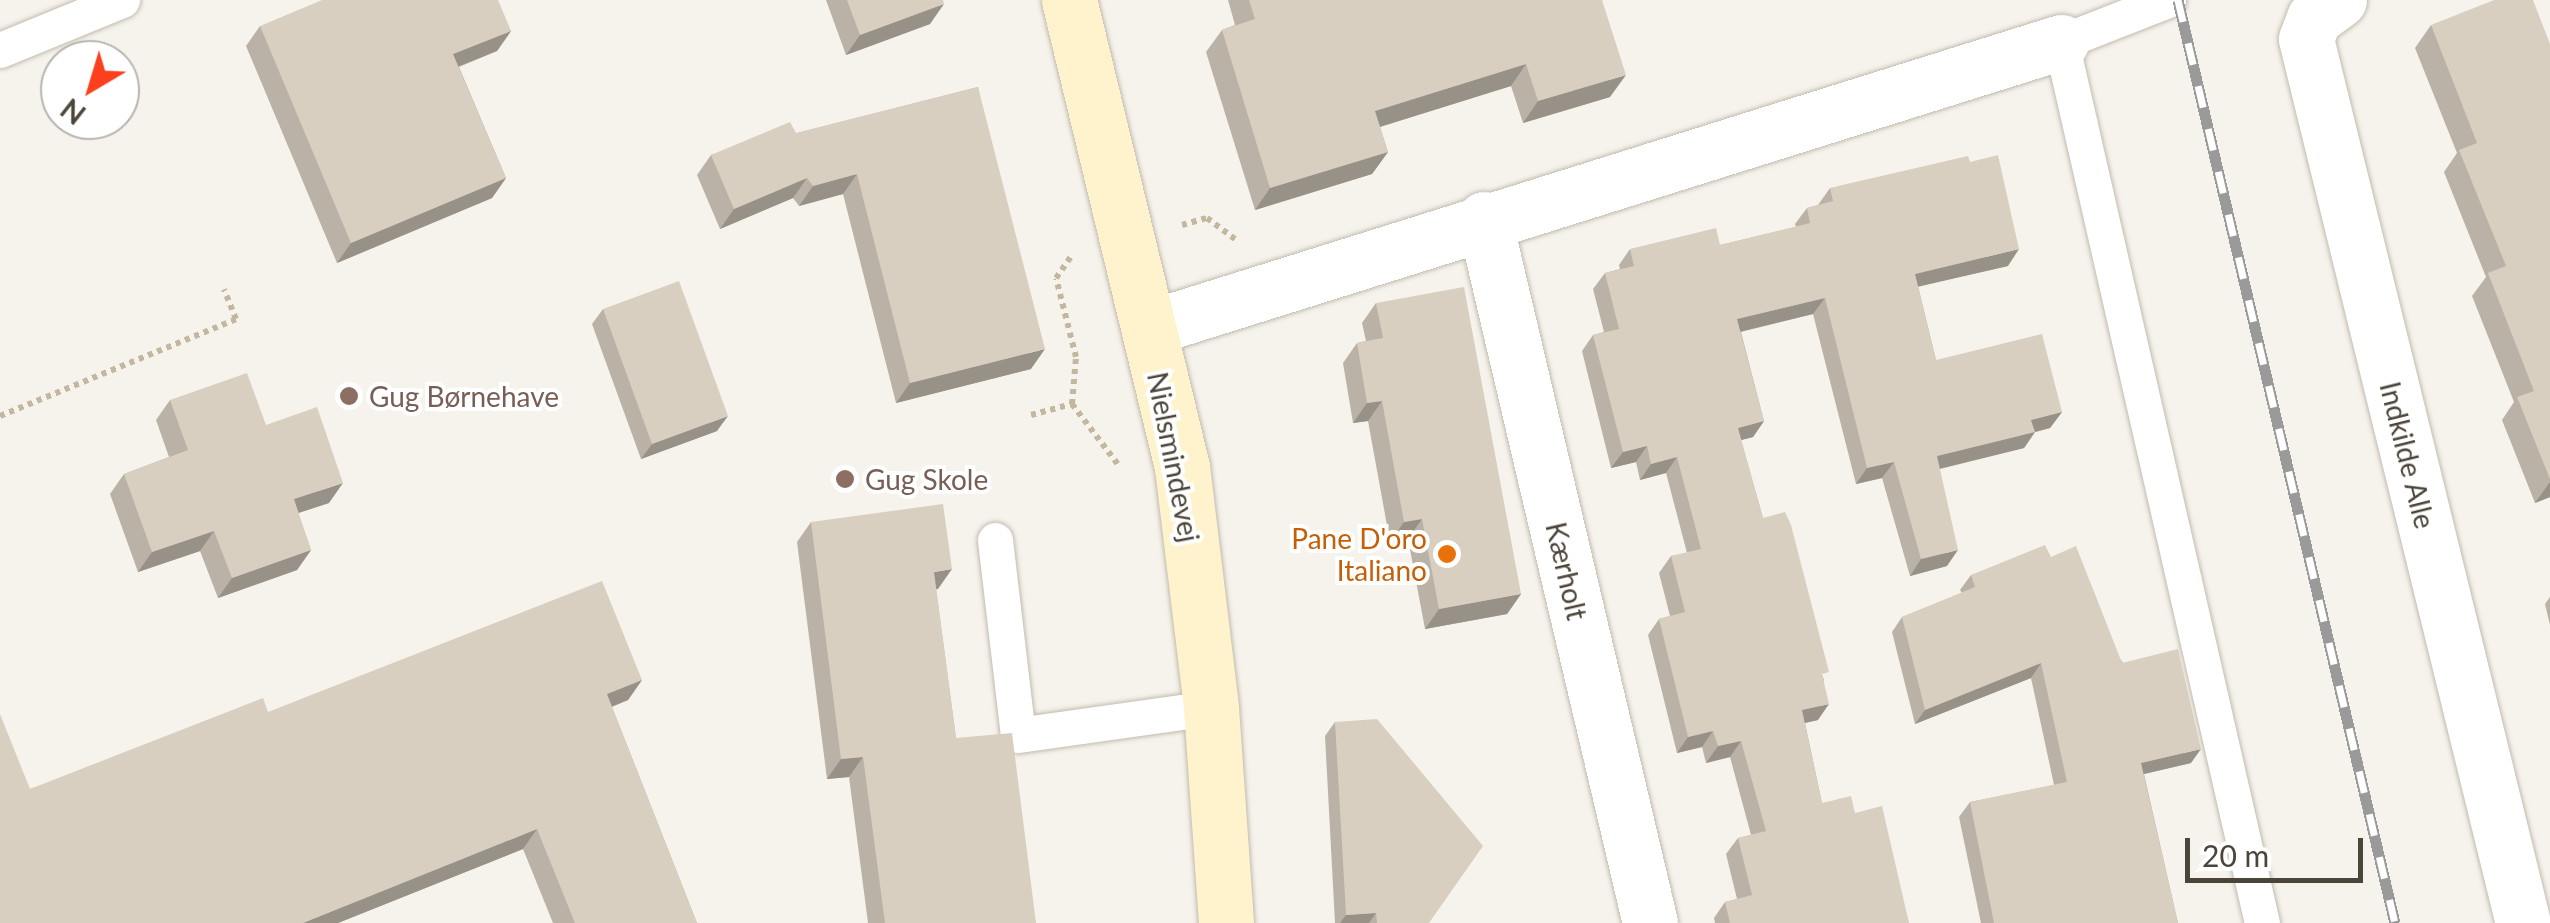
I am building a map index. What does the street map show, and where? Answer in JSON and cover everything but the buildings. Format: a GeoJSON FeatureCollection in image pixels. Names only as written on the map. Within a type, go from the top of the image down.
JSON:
{"type":"FeatureCollection","features":[{"type":"Feature","properties":{"kind":"street","name":"Nielsmindevej"},"geometry":{"type":"LineString","coordinates":[[1069,0],[1090,67],[1182,467],[1211,708],[1226,923]]}},
{"type":"Feature","properties":{"kind":"street","name":"Indkilde Alle"},"geometry":{"type":"LineString","coordinates":[[2338,0],[2314,18],[2306,40],[2523,923]]}},
{"type":"Feature","properties":{"kind":"street"},"geometry":{"type":"LineString","coordinates":[[1148,328],[1484,218],[2061,42]]}},
{"type":"Feature","properties":{"kind":"street","name":"Kærholt"},"geometry":{"type":"LineString","coordinates":[[1484,218],[1650,923]]}},
{"type":"Feature","properties":{"kind":"lane"},"geometry":{"type":"LineString","coordinates":[[0,50],[122,0]]}},
{"type":"Feature","properties":{"kind":"lane"},"geometry":{"type":"LineString","coordinates":[[2168,0],[2061,42],[2262,923]]}},
{"type":"Feature","properties":{"kind":"lane"},"geometry":{"type":"LineString","coordinates":[[995,540],[1018,735],[1211,708]]}},
{"type":"Feature","properties":{"kind":"path"},"geometry":{"type":"LineString","coordinates":[[0,416],[236,318],[224,289]]}},
{"type":"Feature","properties":{"kind":"railway"},"geometry":{"type":"LineString","coordinates":[[2178,0],[2395,923]]}},
{"type":"Feature","properties":{"kind":"place","name":"Gug Børnehave"},"geometry":{"type":"Point","coordinates":[349,396]}},
{"type":"Feature","properties":{"kind":"place","name":"Gug Skole"},"geometry":{"type":"Point","coordinates":[845,479]}},
{"type":"Feature","properties":{"kind":"place","name":"Pane D'oro Italiano"},"geometry":{"type":"Point","coordinates":[1447,554]}}]}
